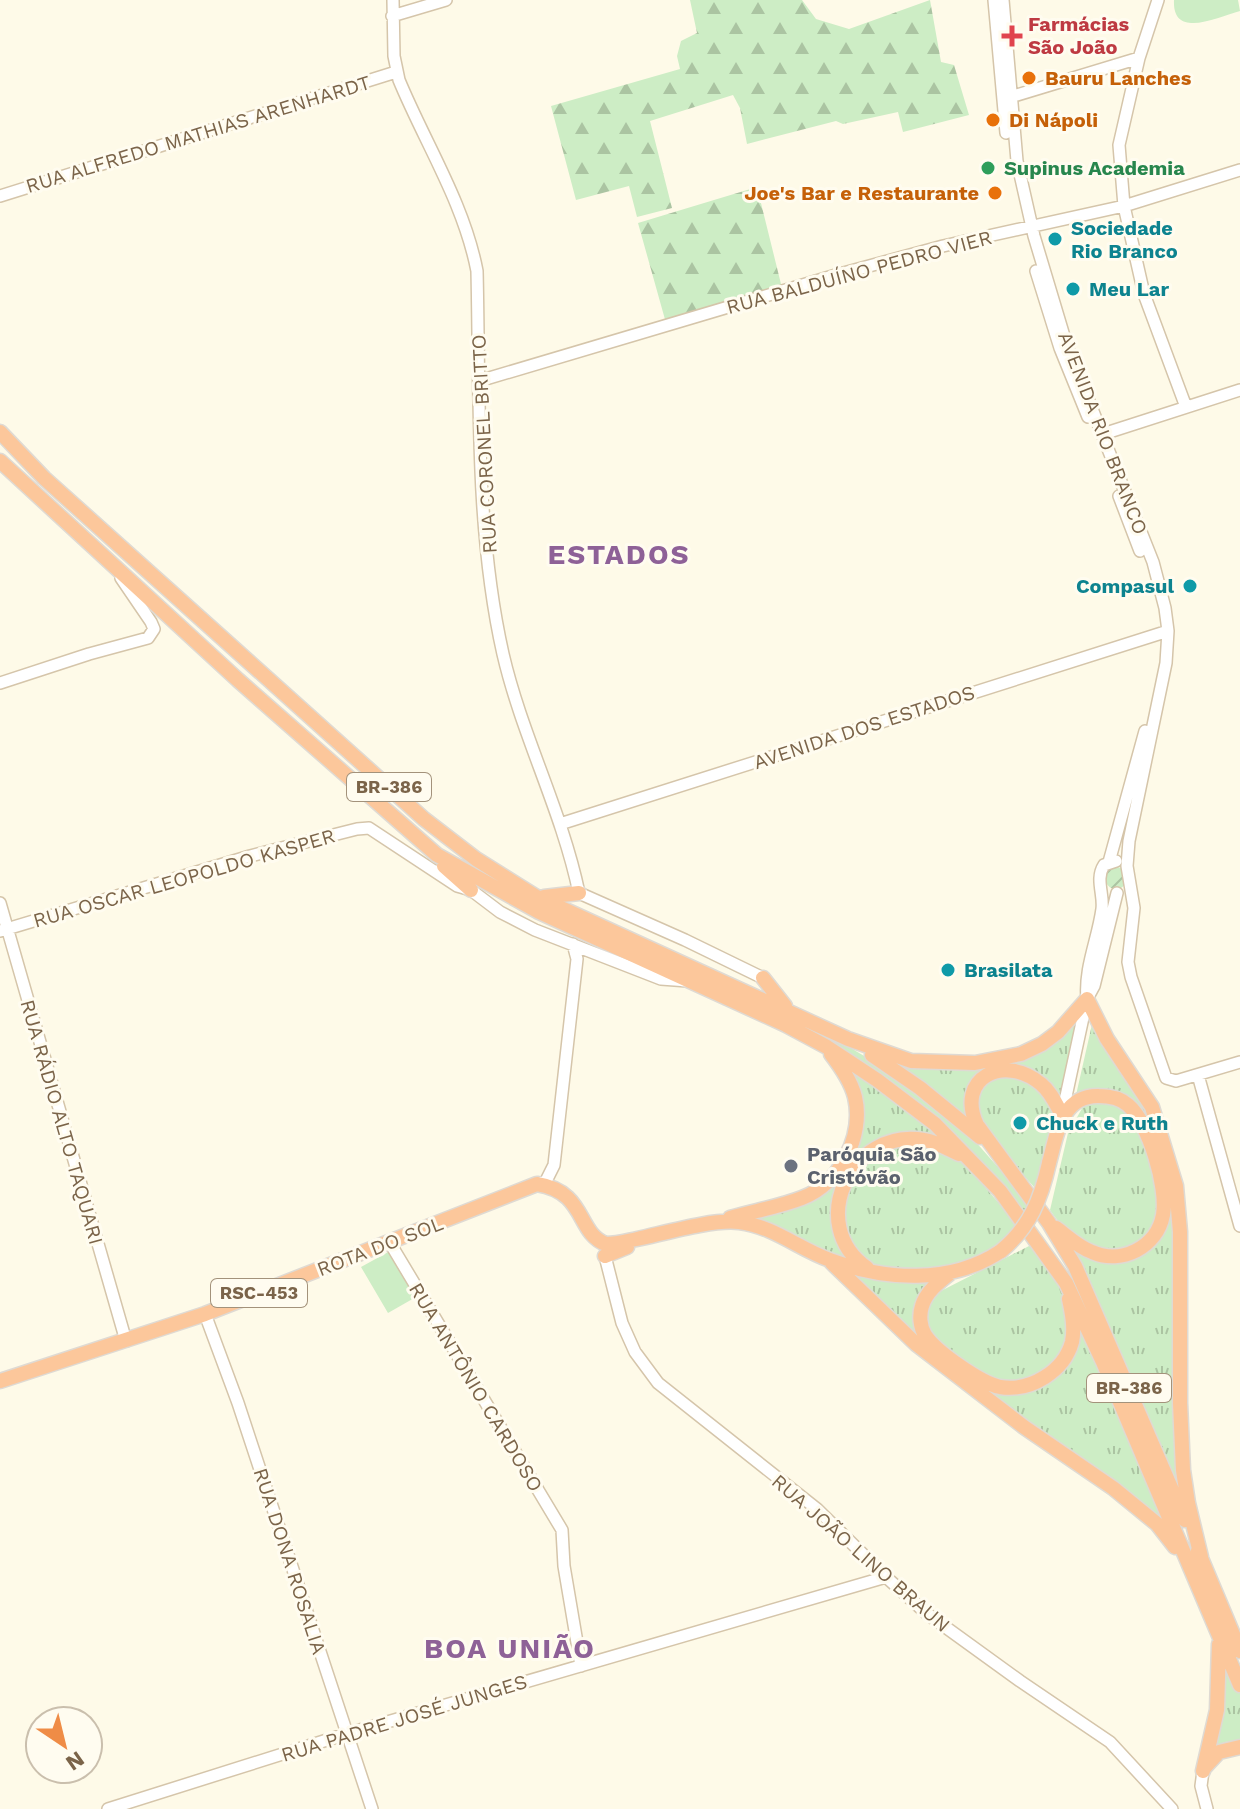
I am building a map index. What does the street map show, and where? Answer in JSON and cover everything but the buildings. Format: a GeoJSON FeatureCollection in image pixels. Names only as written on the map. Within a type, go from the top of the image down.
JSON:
{"type":"FeatureCollection","features":[{"type":"Feature","properties":{"kind":"highway","name":"BR-386"},"geometry":{"type":"LineString","coordinates":[[0,432],[44,478],[424,819],[476,859],[535,896],[848,1039],[920,1088],[992,1148],[1049,1223],[1075,1266],[1096,1311],[1240,1685]]}},
{"type":"Feature","properties":{"kind":"highway","name":"BR-386"},"geometry":{"type":"LineString","coordinates":[[0,461],[117,570],[437,855],[525,905],[786,1025],[827,1047],[906,1099],[935,1124],[1000,1191],[1066,1283],[1194,1560],[1239,1648]]}},
{"type":"Feature","properties":{"kind":"highway"},"geometry":{"type":"LineString","coordinates":[[437,855],[448,870],[471,890]]}},
{"type":"Feature","properties":{"kind":"highway"},"geometry":{"type":"LineString","coordinates":[[535,896],[556,897],[579,893]]}},
{"type":"Feature","properties":{"kind":"highway"},"geometry":{"type":"LineString","coordinates":[[763,978],[777,999],[791,1012]]}},
{"type":"Feature","properties":{"kind":"highway"},"geometry":{"type":"LineString","coordinates":[[848,1039],[911,1061],[975,1063],[1021,1054],[1042,1044],[1058,1032],[1087,999],[1107,1039],[1152,1107],[1176,1186],[1180,1232],[1180,1403],[1194,1560]]}},
{"type":"Feature","properties":{"kind":"highway"},"geometry":{"type":"LineString","coordinates":[[603,1249],[720,1221],[812,1193],[831,1177],[848,1154],[856,1125],[855,1096],[827,1047]]}},
{"type":"Feature","properties":{"kind":"highway"},"geometry":{"type":"LineString","coordinates":[[992,1148],[971,1112],[970,1101],[978,1084],[989,1073],[1008,1069],[1037,1081],[1052,1097],[1062,1115]]}},
{"type":"Feature","properties":{"kind":"highway"},"geometry":{"type":"LineString","coordinates":[[720,1221],[758,1226],[829,1260],[871,1270],[913,1276],[949,1274],[978,1265],[1001,1251],[1020,1233],[1034,1212],[1062,1115],[1074,1103],[1092,1096],[1115,1098],[1127,1104],[1143,1125],[1151,1145],[1164,1201],[1158,1229],[1146,1244],[1123,1256],[1111,1256],[1091,1252],[1049,1223]]}},
{"type":"Feature","properties":{"kind":"highway"},"geometry":{"type":"LineString","coordinates":[[871,1270],[848,1248],[839,1214],[844,1184],[859,1160],[885,1143],[913,1138],[937,1143],[974,1165]]}},
{"type":"Feature","properties":{"kind":"highway"},"geometry":{"type":"LineString","coordinates":[[537,1184],[568,1198],[603,1249]]}},
{"type":"Feature","properties":{"kind":"highway","name":"ROTA DO SOL"},"geometry":{"type":"LineString","coordinates":[[0,1381],[205,1314],[537,1184]]}},
{"type":"Feature","properties":{"kind":"highway"},"geometry":{"type":"LineString","coordinates":[[603,1249],[673,1232]]}},
{"type":"Feature","properties":{"kind":"highway"},"geometry":{"type":"LineString","coordinates":[[829,1260],[916,1344],[1024,1427],[1113,1488],[1194,1560]]}},
{"type":"Feature","properties":{"kind":"highway"},"geometry":{"type":"LineString","coordinates":[[949,1274],[934,1287],[922,1306],[921,1325],[926,1336],[986,1382],[1008,1388],[1024,1386],[1045,1377],[1066,1356],[1073,1327],[1066,1283]]}},
{"type":"Feature","properties":{"kind":"highway"},"geometry":{"type":"LineString","coordinates":[[1203,1771],[1217,1710],[1219,1636]]}},
{"type":"Feature","properties":{"kind":"highway"},"geometry":{"type":"LineString","coordinates":[[1203,1771],[1219,1752],[1240,1747]]}},
{"type":"Feature","properties":{"kind":"street","name":"RUA CORONEL BRITTO"},"geometry":{"type":"LineString","coordinates":[[393,0],[396,72],[471,240],[477,271],[483,482],[493,602],[504,656],[560,824],[579,893]]}},
{"type":"Feature","properties":{"kind":"street"},"geometry":{"type":"LineString","coordinates":[[392,16],[446,0]]}},
{"type":"Feature","properties":{"kind":"street","name":"AVENIDA RIO BRANCO"},"geometry":{"type":"LineString","coordinates":[[994,0],[1007,98]]}},
{"type":"Feature","properties":{"kind":"street","name":"AVENIDA RIO BRANCO"},"geometry":{"type":"LineString","coordinates":[[1003,0],[1010,162],[1045,306],[1146,565],[1165,632],[1152,702],[1125,812],[1109,862],[1100,870],[1103,907],[1086,982],[1087,999]]}},
{"type":"Feature","properties":{"kind":"street"},"geometry":{"type":"LineString","coordinates":[[1158,0],[1139,58],[1119,145],[1124,206],[1144,294],[1186,407]]}},
{"type":"Feature","properties":{"kind":"street"},"geometry":{"type":"LineString","coordinates":[[1007,98],[1139,58]]}},
{"type":"Feature","properties":{"kind":"street","name":"RUA ALFREDO MATHIAS ARENHARDT"},"geometry":{"type":"LineString","coordinates":[[0,196],[396,72]]}},
{"type":"Feature","properties":{"kind":"street","name":"RUA BALDUÍNO PEDRO VIER"},"geometry":{"type":"LineString","coordinates":[[479,381],[836,275],[943,246],[1124,206],[1240,170]]}},
{"type":"Feature","properties":{"kind":"street","name":"AVENIDA RIO BRANCO"},"geometry":{"type":"LineString","coordinates":[[1028,228],[1067,346],[1162,590],[1166,663],[1127,866],[1133,911]]}},
{"type":"Feature","properties":{"kind":"street"},"geometry":{"type":"LineString","coordinates":[[1103,434],[1240,390]]}},
{"type":"Feature","properties":{"kind":"street"},"geometry":{"type":"LineString","coordinates":[[0,683],[148,638],[154,629],[117,570]]}},
{"type":"Feature","properties":{"kind":"street","name":"AVENIDA DOS ESTADOS"},"geometry":{"type":"LineString","coordinates":[[560,824],[1165,632]]}},
{"type":"Feature","properties":{"kind":"street","name":"RUA OSCAR LEOPOLDO KASPER"},"geometry":{"type":"LineString","coordinates":[[4,930],[250,856],[357,829],[369,828],[457,886],[471,890]]}},
{"type":"Feature","properties":{"kind":"street"},"geometry":{"type":"LineString","coordinates":[[1129,852],[1137,887],[1128,951],[1131,977],[1163,1074],[1170,1081],[1176,1081],[1240,1062]]}},
{"type":"Feature","properties":{"kind":"street"},"geometry":{"type":"LineString","coordinates":[[1109,862],[1120,861],[1127,866]]}},
{"type":"Feature","properties":{"kind":"street"},"geometry":{"type":"LineString","coordinates":[[1062,1115],[1087,999],[1094,986],[1118,892],[1127,887],[1131,880]]}},
{"type":"Feature","properties":{"kind":"street"},"geometry":{"type":"LineString","coordinates":[[1102,886],[1118,892],[1133,911]]}},
{"type":"Feature","properties":{"kind":"street"},"geometry":{"type":"LineString","coordinates":[[471,890],[500,912],[535,930],[661,979],[689,981]]}},
{"type":"Feature","properties":{"kind":"street"},"geometry":{"type":"LineString","coordinates":[[579,893],[763,978]]}},
{"type":"Feature","properties":{"kind":"street","name":"RUA RÁDIO ALTO TAQUARI"},"geometry":{"type":"LineString","coordinates":[[0,903],[4,930],[126,1341]]}},
{"type":"Feature","properties":{"kind":"street"},"geometry":{"type":"LineString","coordinates":[[537,1184],[546,1181],[554,1165],[578,946]]}},
{"type":"Feature","properties":{"kind":"street"},"geometry":{"type":"LineString","coordinates":[[1198,1075],[1240,1226]]}},
{"type":"Feature","properties":{"kind":"street"},"geometry":{"type":"LineString","coordinates":[[554,1165],[568,1198]]}},
{"type":"Feature","properties":{"kind":"street","name":"RUA ANTÔNIO CARDOSO"},"geometry":{"type":"LineString","coordinates":[[390,1243],[562,1530],[564,1566],[581,1666]]}},
{"type":"Feature","properties":{"kind":"street","name":"RUA JOÃO LINO BRAUN"},"geometry":{"type":"LineString","coordinates":[[603,1249],[622,1323],[635,1352],[658,1383],[817,1509],[886,1577],[964,1641],[1110,1742],[1172,1809]]}},
{"type":"Feature","properties":{"kind":"street","name":"RUA DONA ROSALIA"},"geometry":{"type":"LineString","coordinates":[[205,1314],[238,1403],[372,1809]]}},
{"type":"Feature","properties":{"kind":"street","name":"RUA PADRE JOSÉ JUNGES"},"geometry":{"type":"LineString","coordinates":[[108,1809],[346,1734],[886,1577]]}},
{"type":"Feature","properties":{"kind":"street"},"geometry":{"type":"LineString","coordinates":[[1203,1771],[1201,1786],[1207,1809]]}},
{"type":"Feature","properties":{"kind":"green space"},"geometry":{"type":"Polygon","coordinates":[[[690,0],[802,0],[816,19],[849,29],[930,0],[941,62],[954,65],[969,115],[903,132],[898,112],[843,124],[836,121],[747,144],[740,108],[733,95],[650,121],[672,208],[637,217],[629,186],[576,200],[551,106],[680,69],[677,56],[681,41],[697,33],[690,0]]]}},
{"type":"Feature","properties":{"kind":"green space"},"geometry":{"type":"Polygon","coordinates":[[[1174,0],[1238,0],[1240,11],[1209,21],[1188,23],[1175,12],[1174,0]]]}},
{"type":"Feature","properties":{"kind":"green space"},"geometry":{"type":"Polygon","coordinates":[[[757,187],[782,288],[666,323],[638,223],[757,187]]]}},
{"type":"Feature","properties":{"kind":"green space"},"geometry":{"type":"Polygon","coordinates":[[[1116,867],[1124,870],[1127,878],[1124,886],[1116,889],[1108,886],[1105,878],[1108,870],[1116,867]]]}},
{"type":"Feature","properties":{"kind":"green space"},"geometry":{"type":"Polygon","coordinates":[[[591,925],[844,1044],[886,1069],[967,1132],[1032,1206],[1025,1216],[908,1097],[591,925]]]}},
{"type":"Feature","properties":{"kind":"green space"},"geometry":{"type":"Polygon","coordinates":[[[1093,1020],[1150,1110],[1174,1218],[1184,1510],[1064,1241],[1091,1257],[1123,1259],[1167,1215],[1136,1106],[1076,1095],[1093,1020]]]}},
{"type":"Feature","properties":{"kind":"green space"},"geometry":{"type":"Polygon","coordinates":[[[1076,1022],[1059,1103],[1048,1086],[989,1070],[970,1120],[880,1054],[1003,1061],[1076,1022]]]}},
{"type":"Feature","properties":{"kind":"green space"},"geometry":{"type":"Polygon","coordinates":[[[840,1060],[863,1074],[960,1152],[885,1140],[839,1197],[853,1262],[805,1243],[753,1216],[804,1201],[858,1140],[840,1060]]]}},
{"type":"Feature","properties":{"kind":"green space"},"geometry":{"type":"Polygon","coordinates":[[[999,1074],[1035,1084],[1055,1114],[1046,1160],[1034,1187],[987,1132],[976,1107],[979,1088],[999,1074]]]}},
{"type":"Feature","properties":{"kind":"green space"},"geometry":{"type":"Polygon","coordinates":[[[1102,1099],[1129,1110],[1142,1139],[1157,1197],[1157,1214],[1152,1230],[1142,1241],[1112,1253],[1077,1237],[1062,1226],[1050,1210],[1068,1133],[1084,1105],[1102,1099]]]}},
{"type":"Feature","properties":{"kind":"green space"},"geometry":{"type":"Polygon","coordinates":[[[915,1142],[962,1161],[1018,1225],[1017,1230],[988,1254],[942,1272],[873,1268],[851,1248],[843,1214],[854,1175],[871,1154],[915,1142]]]}},
{"type":"Feature","properties":{"kind":"green space"},"geometry":{"type":"Polygon","coordinates":[[[1029,1246],[1049,1266],[1057,1280],[1067,1313],[1066,1344],[1057,1361],[1045,1370],[1016,1381],[999,1381],[978,1372],[936,1342],[928,1333],[923,1318],[935,1294],[1029,1246]]]}},
{"type":"Feature","properties":{"kind":"green space"},"geometry":{"type":"Polygon","coordinates":[[[390,1251],[416,1297],[388,1313],[361,1267],[390,1251]]]}},
{"type":"Feature","properties":{"kind":"green space"},"geometry":{"type":"Polygon","coordinates":[[[843,1267],[936,1279],[919,1325],[996,1392],[1036,1385],[1060,1374],[1072,1352],[1077,1311],[1171,1531],[941,1362],[843,1267]]]}},
{"type":"Feature","properties":{"kind":"green space"},"geometry":{"type":"Polygon","coordinates":[[[1225,1655],[1240,1692],[1240,1741],[1225,1742],[1215,1747],[1225,1655]]]}},
{"type":"Feature","properties":{"kind":"place","name":"Farmácias São João"},"geometry":{"type":"Point","coordinates":[1012,36]}},
{"type":"Feature","properties":{"kind":"place","name":"Bauru Lanches"},"geometry":{"type":"Point","coordinates":[1029,78]}},
{"type":"Feature","properties":{"kind":"place","name":"Di Nápoli"},"geometry":{"type":"Point","coordinates":[993,120]}},
{"type":"Feature","properties":{"kind":"place","name":"Supinus Academia"},"geometry":{"type":"Point","coordinates":[988,168]}},
{"type":"Feature","properties":{"kind":"place","name":"Joe's Bar e Restaurante"},"geometry":{"type":"Point","coordinates":[995,193]}},
{"type":"Feature","properties":{"kind":"place","name":"Sociedade Rio Branco"},"geometry":{"type":"Point","coordinates":[1055,239]}},
{"type":"Feature","properties":{"kind":"place","name":"Meu Lar"},"geometry":{"type":"Point","coordinates":[1073,289]}},
{"type":"Feature","properties":{"kind":"place","name":"Compasul"},"geometry":{"type":"Point","coordinates":[1190,586]}},
{"type":"Feature","properties":{"kind":"place","name":"Brasilata"},"geometry":{"type":"Point","coordinates":[948,970]}},
{"type":"Feature","properties":{"kind":"place","name":"Chuck e Ruth"},"geometry":{"type":"Point","coordinates":[1020,1123]}},
{"type":"Feature","properties":{"kind":"place","name":"Paróquia São Cristóvão"},"geometry":{"type":"Point","coordinates":[791,1166]}},
{"type":"Feature","properties":{"kind":"district","name":"ESTADOS"},"geometry":{"type":"Point","coordinates":[619,554]}},
{"type":"Feature","properties":{"kind":"district","name":"BOA UNIÃO"},"geometry":{"type":"Point","coordinates":[510,1648]}}]}
